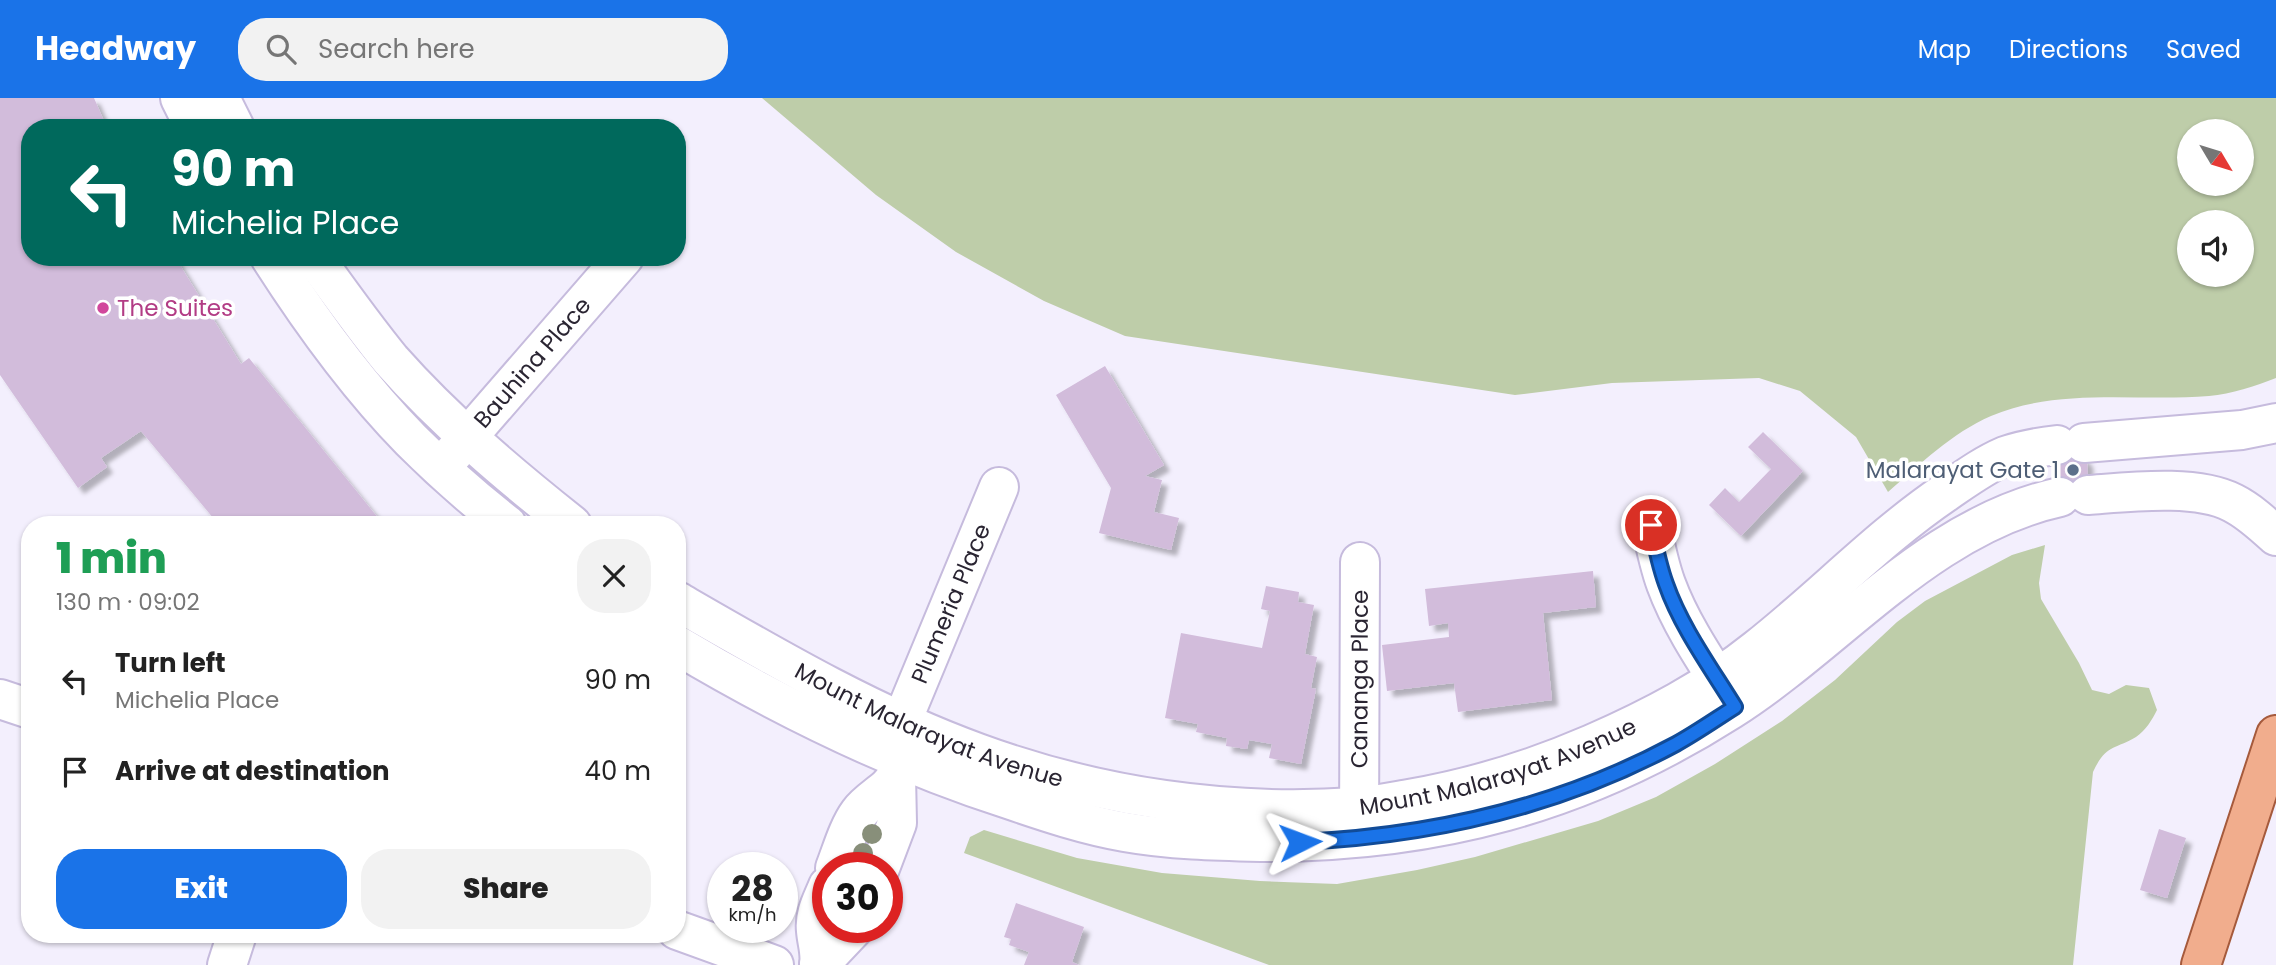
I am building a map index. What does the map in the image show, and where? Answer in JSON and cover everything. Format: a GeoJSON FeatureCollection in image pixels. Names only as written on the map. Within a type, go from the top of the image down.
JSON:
{"type":"FeatureCollection","features":[{"type":"Feature","properties":{"kind":"main road"},"geometry":{"type":"LineString","coordinates":[[2201,965],[2276,735]]}},
{"type":"Feature","properties":{"kind":"street"},"geometry":{"type":"LineString","coordinates":[[180,98],[190,119]]}},
{"type":"Feature","properties":{"kind":"street"},"geometry":{"type":"LineString","coordinates":[[220,98],[230,119]]}},
{"type":"Feature","properties":{"kind":"street"},"geometry":{"type":"LineString","coordinates":[[276,266],[300,301],[410,439],[497,516]]}},
{"type":"Feature","properties":{"kind":"street"},"geometry":{"type":"LineString","coordinates":[[321,266],[391,359],[467,437],[561,516]]}},
{"type":"Feature","properties":{"kind":"street","name":"Bauhina Place"},"geometry":{"type":"LineString","coordinates":[[441,468],[616,266]]}},
{"type":"Feature","properties":{"kind":"street","name":"Mount Malarayat Avenue"},"geometry":{"type":"LineString","coordinates":[[1726,693],[1784,627],[1882,541],[1938,497],[1975,472],[2006,456],[2037,447],[2242,430],[2276,423]]}},
{"type":"Feature","properties":{"kind":"street"},"geometry":{"type":"LineString","coordinates":[[2128,440],[2130,492]]}},
{"type":"Feature","properties":{"kind":"street","name":"Plumeria Place"},"geometry":{"type":"LineString","coordinates":[[902,721],[999,487]]}},
{"type":"Feature","properties":{"kind":"street","name":"Mount Malarayat Avenue"},"geometry":{"type":"LineString","coordinates":[[686,650],[899,768],[969,786],[1067,818],[1123,831],[1197,840],[1300,842],[1449,792],[1510,776],[1633,726],[1682,701],[1726,693],[1947,545],[2013,511],[2074,496],[2130,492],[2205,492],[2233,503],[2276,536]]}},
{"type":"Feature","properties":{"kind":"street"},"geometry":{"type":"LineString","coordinates":[[1651,525],[1659,564],[1667,586],[1726,693]]}},
{"type":"Feature","properties":{"kind":"street","name":"Cananga Place"},"geometry":{"type":"LineString","coordinates":[[1359,823],[1360,562]]}},
{"type":"Feature","properties":{"kind":"street","name":"Mount Malarayat Avenue"},"geometry":{"type":"LineString","coordinates":[[686,606],[826,684],[902,721],[1011,764],[1065,780],[1135,795],[1198,805],[1313,809],[1359,823]]}},
{"type":"Feature","properties":{"kind":"street"},"geometry":{"type":"LineString","coordinates":[[0,699],[21,706]]}},
{"type":"Feature","properties":{"kind":"street"},"geometry":{"type":"LineString","coordinates":[[887,852],[897,823],[902,721]]}},
{"type":"Feature","properties":{"kind":"street"},"geometry":{"type":"LineString","coordinates":[[841,852],[860,811],[890,786],[899,768]]}},
{"type":"Feature","properties":{"kind":"street"},"geometry":{"type":"LineString","coordinates":[[686,933],[775,965]]}},
{"type":"Feature","properties":{"kind":"street"},"geometry":{"type":"LineString","coordinates":[[227,965],[234,943]]}},
{"type":"Feature","properties":{"kind":"street"},"geometry":{"type":"LineString","coordinates":[[818,943],[819,965]]}},
{"type":"Feature","properties":{"kind":"street"},"geometry":{"type":"LineString","coordinates":[[819,965],[840,943]]}},
{"type":"Feature","properties":{"kind":"green space"},"geometry":{"type":"Polygon","coordinates":[[[762,98],[2276,98],[2276,378],[2235,392],[2209,396],[2099,397],[2044,401],[2017,407],[1991,416],[1963,431],[1888,492],[1856,437],[1800,391],[1759,378],[1612,383],[1515,395],[1125,336],[1044,301],[956,252],[876,195],[762,98]]]}},
{"type":"Feature","properties":{"kind":"green space"},"geometry":{"type":"Polygon","coordinates":[[[2045,545],[2039,583],[2041,599],[2092,690],[2109,694],[2126,685],[2149,688],[2157,710],[2143,731],[2107,752],[2093,772],[2073,965],[1269,965],[964,853],[970,837],[984,830],[1077,858],[1162,873],[1337,884],[1475,857],[1598,821],[1656,797],[1715,764],[1782,721],[1835,680],[1897,622],[1925,601],[2012,555],[2045,545]]]}},
{"type":"Feature","properties":{"kind":"building","name":"The Suites"},"geometry":{"type":"Polygon","coordinates":[[[0,98],[94,98],[103,119],[21,119],[21,266],[181,266],[241,364],[249,358],[377,516],[212,516],[141,431],[101,458],[107,467],[78,488],[0,375],[0,98]]]}},
{"type":"Feature","properties":{"kind":"building"},"geometry":{"type":"Polygon","coordinates":[[[1105,366],[1164,465],[1145,476],[1162,480],[1154,512],[1179,518],[1171,550],[1099,533],[1111,488],[1056,395],[1105,366]]]}},
{"type":"Feature","properties":{"kind":"building"},"geometry":{"type":"Polygon","coordinates":[[[1763,432],[1803,471],[1741,536],[1709,505],[1725,488],[1739,502],[1771,469],[1748,447],[1763,432]]]}},
{"type":"Feature","properties":{"kind":"building"},"geometry":{"type":"Polygon","coordinates":[[[2058,436],[2087,461],[2088,478],[2063,506],[2058,479],[2058,436]]]}},
{"type":"Feature","properties":{"kind":"building"},"geometry":{"type":"Polygon","coordinates":[[[1593,571],[1596,607],[1543,613],[1552,700],[1458,712],[1454,683],[1387,691],[1382,645],[1449,637],[1448,623],[1429,626],[1425,589],[1593,571]]]}},
{"type":"Feature","properties":{"kind":"building"},"geometry":{"type":"Polygon","coordinates":[[[1266,586],[1299,592],[1298,602],[1314,605],[1305,654],[1317,657],[1311,688],[1316,689],[1301,764],[1269,758],[1272,744],[1249,740],[1247,749],[1226,746],[1227,738],[1196,732],[1198,724],[1165,718],[1181,633],[1262,648],[1270,611],[1261,609],[1266,586]]]}},
{"type":"Feature","properties":{"kind":"building"},"geometry":{"type":"Polygon","coordinates":[[[2159,829],[2186,838],[2167,898],[2140,890],[2159,829]]]}},
{"type":"Feature","properties":{"kind":"building"},"geometry":{"type":"Polygon","coordinates":[[[1016,903],[1084,927],[1072,962],[1079,965],[1024,965],[1029,952],[1009,945],[1011,939],[1004,937],[1016,903]]]}},
{"type":"Feature","properties":{"kind":"place","name":"The Suites"},"geometry":{"type":"Point","coordinates":[103,308]}},
{"type":"Feature","properties":{"kind":"place","name":"Malarayat Gate 1"},"geometry":{"type":"Point","coordinates":[2073,470]}},
{"type":"Feature","properties":{"kind":"route"},"geometry":{"type":"LineString","coordinates":[[1300,842],[1360,839],[1433,829],[1543,802],[1592,783],[1676,744],[1735,707],[1681,616],[1667,586],[1659,564],[1651,525]]}}]}
